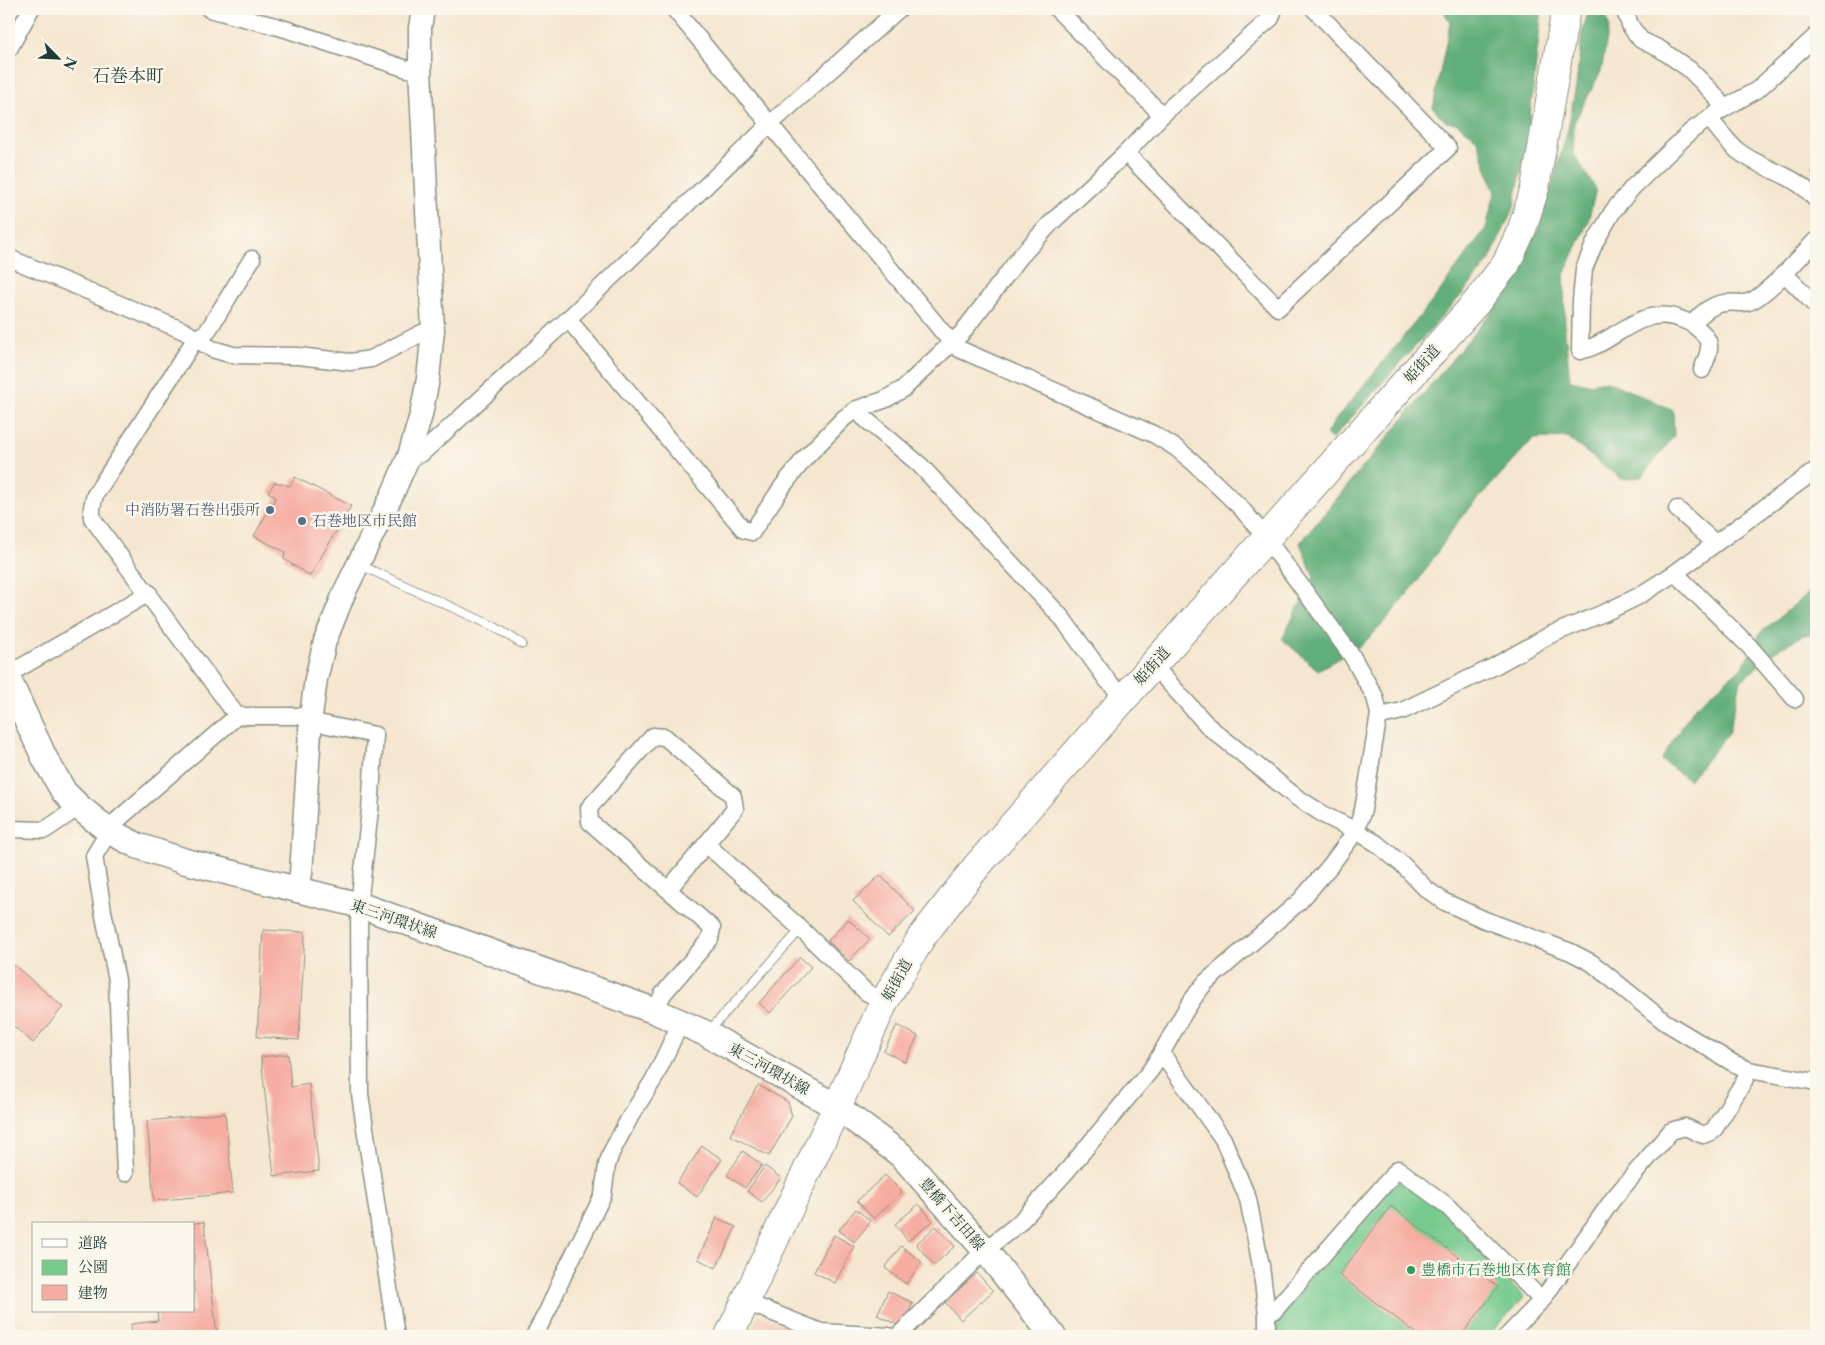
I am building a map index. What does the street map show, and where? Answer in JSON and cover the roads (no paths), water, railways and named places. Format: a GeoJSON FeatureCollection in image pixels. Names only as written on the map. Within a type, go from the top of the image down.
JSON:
{"type":"FeatureCollection","features":[{"type":"Feature","properties":{"kind":"highway","name":"姫街道"},"geometry":{"type":"LineString","coordinates":[[729,1336],[837,1107],[884,1002],[921,938],[971,873],[1476,302],[1506,264],[1522,229],[1534,188],[1566,9]]}},
{"type":"Feature","properties":{"kind":"main road","name":"東三河環状線"},"geometry":{"type":"LineString","coordinates":[[9,681],[45,759],[64,792],[79,808],[109,831],[138,846],[184,861],[297,891],[359,905],[655,1011],[707,1034],[837,1107]]}},
{"type":"Feature","properties":{"kind":"main road","name":"豊橋下吉田線"},"geometry":{"type":"LineString","coordinates":[[837,1107],[901,1155],[985,1250],[1053,1336]]}},
{"type":"Feature","properties":{"kind":"street"},"geometry":{"type":"LineString","coordinates":[[9,49],[31,9]]}},
{"type":"Feature","properties":{"kind":"street"},"geometry":{"type":"LineString","coordinates":[[209,9],[279,27],[407,69],[420,69]]}},
{"type":"Feature","properties":{"kind":"street"},"geometry":{"type":"LineString","coordinates":[[297,891],[301,874],[311,720],[316,679],[325,641],[345,591],[409,456],[421,415],[428,379],[434,330],[420,69],[422,9]]}},
{"type":"Feature","properties":{"kind":"street"},"geometry":{"type":"LineString","coordinates":[[674,9],[951,342],[959,349],[1153,434],[1176,448],[1241,508],[1266,538],[1352,656],[1375,697],[1379,714],[1363,810],[1356,831],[1330,866],[1300,901],[1206,982],[1194,996],[1162,1054],[1150,1071],[1066,1172],[1018,1224],[985,1250],[898,1336]]}},
{"type":"Feature","properties":{"kind":"street"},"geometry":{"type":"LineString","coordinates":[[409,456],[421,454],[568,319],[770,124],[899,9]]}},
{"type":"Feature","properties":{"kind":"street"},"geometry":{"type":"LineString","coordinates":[[1058,9],[1162,115]]}},
{"type":"Feature","properties":{"kind":"street"},"geometry":{"type":"LineString","coordinates":[[568,319],[744,530],[752,532],[782,487],[805,458],[844,418],[857,409],[884,400],[903,389],[962,332],[1020,257],[1050,224],[1126,153],[1162,115],[1271,18],[1274,9]]}},
{"type":"Feature","properties":{"kind":"street"},"geometry":{"type":"LineString","coordinates":[[1126,153],[1278,308],[1448,148],[1314,9]]}},
{"type":"Feature","properties":{"kind":"street"},"geometry":{"type":"LineString","coordinates":[[1624,9],[1630,27],[1641,40],[1660,49],[1689,69],[1715,96],[1716,114],[1737,150],[1802,185],[1816,200]]}},
{"type":"Feature","properties":{"kind":"street"},"geometry":{"type":"LineString","coordinates":[[1702,370],[1710,349],[1707,336],[1693,324],[1670,314],[1656,316],[1631,325],[1588,349],[1580,351],[1584,268],[1595,242],[1613,211],[1633,187],[1692,131],[1763,85],[1816,36]]}},
{"type":"Feature","properties":{"kind":"street"},"geometry":{"type":"LineString","coordinates":[[1693,324],[1699,315],[1714,306],[1724,303],[1746,304],[1758,297],[1816,240]]}},
{"type":"Feature","properties":{"kind":"street"},"geometry":{"type":"LineString","coordinates":[[9,258],[175,328],[196,338],[212,349],[233,354],[298,356],[350,362],[371,359],[422,332],[434,330]]}},
{"type":"Feature","properties":{"kind":"street"},"geometry":{"type":"LineString","coordinates":[[237,716],[149,593],[92,518],[92,507],[95,495],[196,338],[207,332],[252,259]]}},
{"type":"Feature","properties":{"kind":"street"},"geometry":{"type":"LineString","coordinates":[[1784,273],[1816,306]]}},
{"type":"Feature","properties":{"kind":"street"},"geometry":{"type":"LineString","coordinates":[[857,409],[863,417],[920,465],[1062,618],[1106,680],[1124,698]]}},
{"type":"Feature","properties":{"kind":"street"},"geometry":{"type":"LineString","coordinates":[[1379,714],[1385,715],[1402,711],[1493,666],[1550,635],[1638,597],[1675,573],[1816,470]]}},
{"type":"Feature","properties":{"kind":"street"},"geometry":{"type":"LineString","coordinates":[[1677,509],[1715,543]]}},
{"type":"Feature","properties":{"kind":"street"},"geometry":{"type":"LineString","coordinates":[[1675,573],[1749,646],[1795,699]]}},
{"type":"Feature","properties":{"kind":"street"},"geometry":{"type":"LineString","coordinates":[[9,674],[149,593]]}},
{"type":"Feature","properties":{"kind":"street"},"geometry":{"type":"LineString","coordinates":[[1153,665],[1209,727],[1296,797],[1326,816],[1376,843],[1426,889],[1445,902],[1485,920],[1571,952],[1620,985],[1665,1022],[1716,1053],[1749,1070],[1816,1082]]}},
{"type":"Feature","properties":{"kind":"street"},"geometry":{"type":"LineString","coordinates":[[125,1172],[117,980],[94,856],[114,823],[237,716],[311,720],[375,735],[370,810],[359,905],[360,1094],[396,1336]]}},
{"type":"Feature","properties":{"kind":"street"},"geometry":{"type":"LineString","coordinates":[[655,1011],[663,994],[710,939],[712,928],[590,822],[589,808],[653,736],[665,737],[733,796],[735,809],[669,889]]}},
{"type":"Feature","properties":{"kind":"street"},"geometry":{"type":"LineString","coordinates":[[9,830],[45,830],[79,808]]}},
{"type":"Feature","properties":{"kind":"street"},"geometry":{"type":"LineString","coordinates":[[706,844],[801,928],[866,992],[884,1002]]}},
{"type":"Feature","properties":{"kind":"street"},"geometry":{"type":"LineString","coordinates":[[534,1336],[603,1195],[607,1165],[611,1153],[630,1117],[654,1080],[681,1022]]}},
{"type":"Feature","properties":{"kind":"street"},"geometry":{"type":"LineString","coordinates":[[1162,1054],[1223,1139],[1248,1199],[1261,1266],[1267,1314],[1267,1336]]}},
{"type":"Feature","properties":{"kind":"street"},"geometry":{"type":"LineString","coordinates":[[1507,1336],[1542,1300],[1613,1199],[1671,1131],[1685,1127],[1703,1136],[1713,1131],[1749,1070]]}},
{"type":"Feature","properties":{"kind":"street"},"geometry":{"type":"LineString","coordinates":[[1267,1314],[1274,1311],[1398,1169],[1445,1204],[1542,1300]]}},
{"type":"Feature","properties":{"kind":"street"},"geometry":{"type":"LineString","coordinates":[[746,1302],[821,1332],[889,1336]]}},
{"type":"Feature","properties":{"kind":"lane"},"geometry":{"type":"LineString","coordinates":[[358,564],[495,627],[522,644]]}},
{"type":"Feature","properties":{"kind":"lane"},"geometry":{"type":"LineString","coordinates":[[707,1034],[801,928]]}},
{"type":"Feature","properties":{"kind":"place","name":"中消防署石巻出張所"},"geometry":{"type":"Point","coordinates":[270,510]}},
{"type":"Feature","properties":{"kind":"place","name":"石巻地区市民館"},"geometry":{"type":"Point","coordinates":[302,521]}},
{"type":"Feature","properties":{"kind":"place","name":"豊橋市石巻地区体育館"},"geometry":{"type":"Point","coordinates":[1411,1270]}},
{"type":"Feature","properties":{"kind":"district","name":"石巻本町"},"geometry":{"type":"Point","coordinates":[128,76]}}]}
